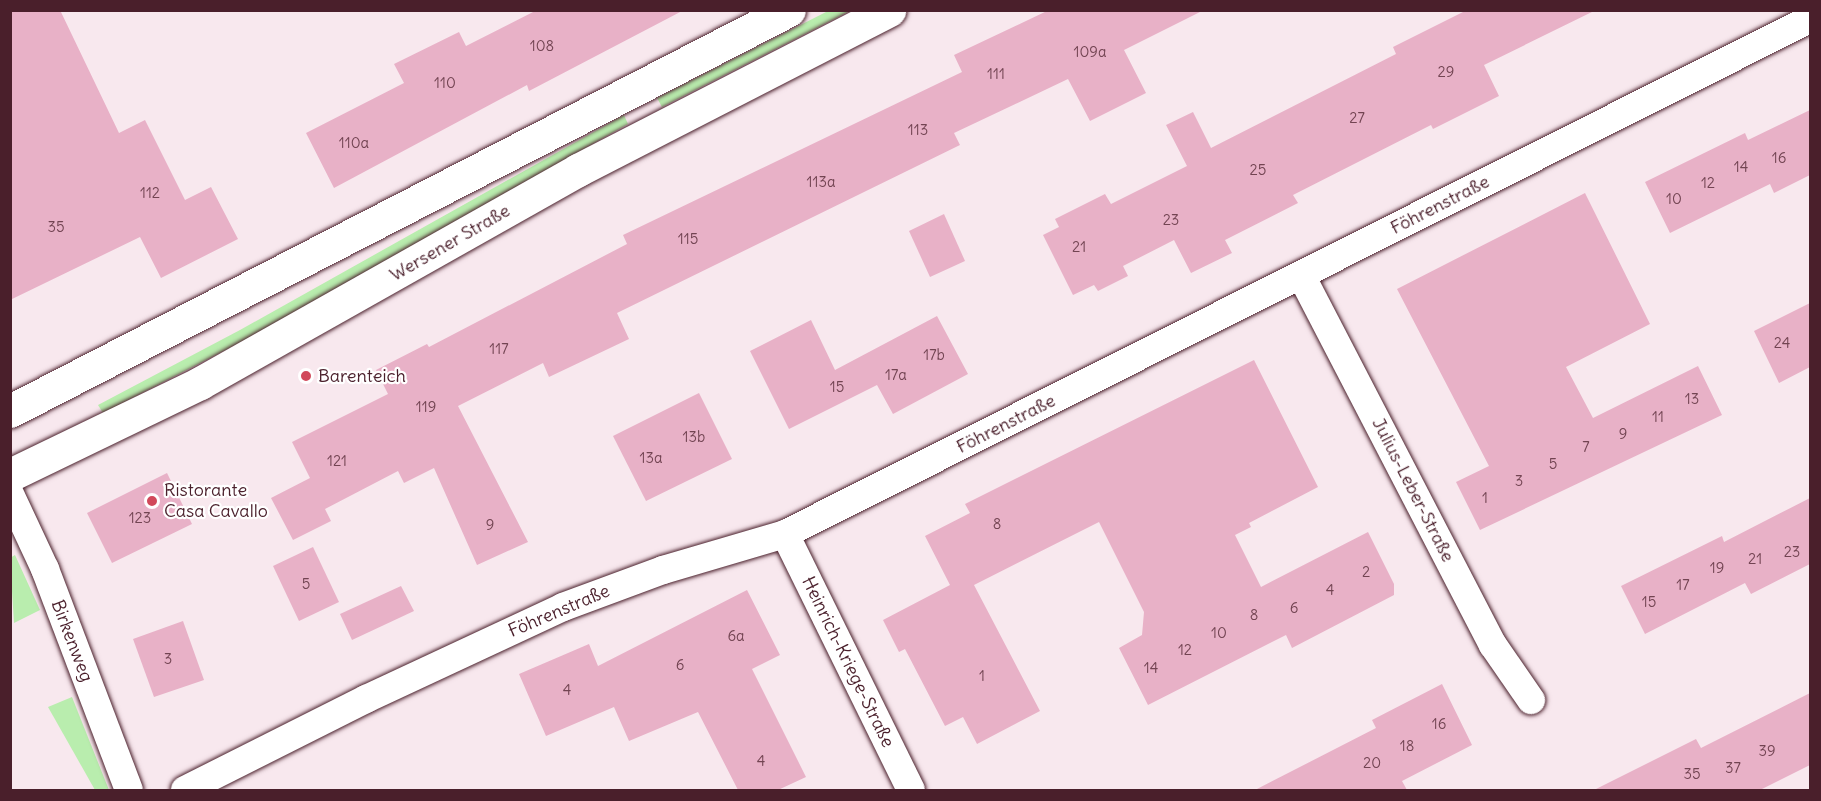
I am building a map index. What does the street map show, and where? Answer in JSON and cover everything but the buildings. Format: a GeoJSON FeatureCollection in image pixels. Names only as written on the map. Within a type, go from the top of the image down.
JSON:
{"type":"FeatureCollection","features":[{"type":"Feature","properties":{"kind":"main road"},"geometry":{"type":"LineString","coordinates":[[10,411],[789,10]]}},
{"type":"Feature","properties":{"kind":"main road","name":"Wersener Straße"},"geometry":{"type":"LineString","coordinates":[[10,475],[200,383],[578,170],[889,10]]}},
{"type":"Feature","properties":{"kind":"street","name":"Föhrenstraße"},"geometry":{"type":"LineString","coordinates":[[185,790],[366,699],[563,606],[663,570],[785,534],[1810,19]]}},
{"type":"Feature","properties":{"kind":"street","name":"Julius-Leber-Straße"},"geometry":{"type":"LineString","coordinates":[[1301,275],[1493,645],[1531,700]]}},
{"type":"Feature","properties":{"kind":"street","name":"Birkenweg"},"geometry":{"type":"LineString","coordinates":[[10,494],[45,569],[129,790]]}},
{"type":"Feature","properties":{"kind":"street","name":"Heinrich-Kriege-Straße"},"geometry":{"type":"LineString","coordinates":[[785,534],[911,790]]}},
{"type":"Feature","properties":{"kind":"green space"},"geometry":{"type":"Polygon","coordinates":[[[828,11],[850,11],[662,107],[657,98],[828,11]]]}},
{"type":"Feature","properties":{"kind":"green space"},"geometry":{"type":"Polygon","coordinates":[[[624,115],[628,124],[245,340],[103,413],[98,405],[240,330],[624,115]]]}},
{"type":"Feature","properties":{"kind":"green space"},"geometry":{"type":"Polygon","coordinates":[[[15,555],[40,610],[14,623],[10,558],[15,555]]]}},
{"type":"Feature","properties":{"kind":"green space"},"geometry":{"type":"Polygon","coordinates":[[[72,697],[109,790],[95,790],[48,707],[72,697]]]}},
{"type":"Feature","properties":{"kind":"place","name":"Barenteich"},"geometry":{"type":"Point","coordinates":[306,376]}},
{"type":"Feature","properties":{"kind":"place","name":"Ristorante Casa Cavallo"},"geometry":{"type":"Point","coordinates":[152,501]}}]}
